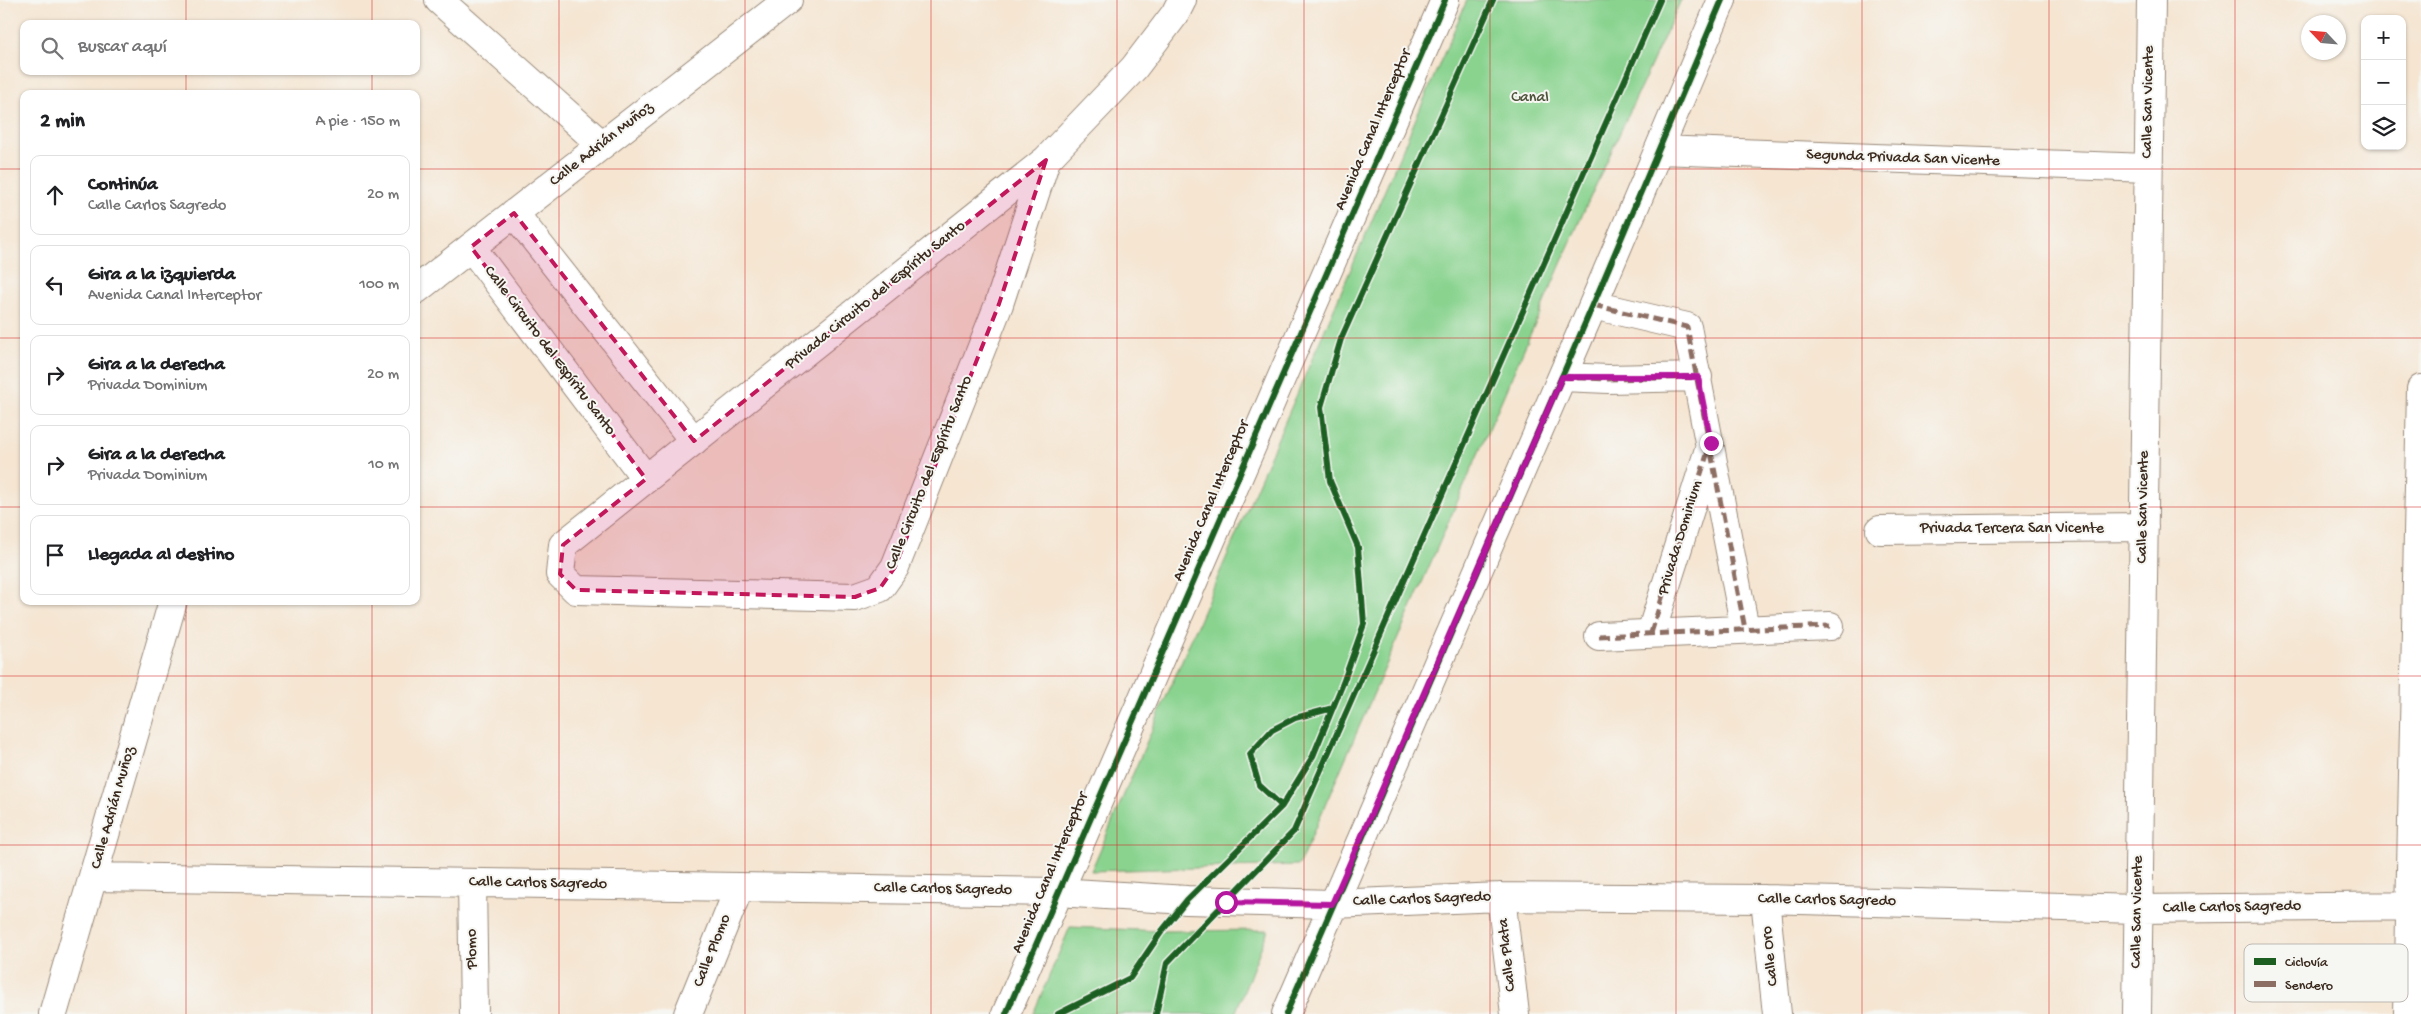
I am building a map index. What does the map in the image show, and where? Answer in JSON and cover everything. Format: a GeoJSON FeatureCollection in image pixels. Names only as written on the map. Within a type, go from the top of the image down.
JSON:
{"type":"FeatureCollection","features":[{"type":"Feature","properties":{"kind":"street"},"geometry":{"type":"LineString","coordinates":[[439,0],[602,146]]}},
{"type":"Feature","properties":{"kind":"street","name":"Calle Adrián Muñoz"},"geometry":{"type":"LineString","coordinates":[[420,287],[788,0]]}},
{"type":"Feature","properties":{"kind":"street","name":"Privada Circuito del Espíritu Santo"},"geometry":{"type":"LineString","coordinates":[[560,574],[563,545],[1046,160],[1134,68],[1175,14],[1182,0]]}},
{"type":"Feature","properties":{"kind":"street","name":"Avenida Canal Interceptor"},"geometry":{"type":"LineString","coordinates":[[1006,1014],[1445,0]]}},
{"type":"Feature","properties":{"kind":"street"},"geometry":{"type":"LineString","coordinates":[[1286,1014],[1332,904],[1593,306],[1722,0]]}},
{"type":"Feature","properties":{"kind":"street","name":"Calle San Vicente"},"geometry":{"type":"LineString","coordinates":[[2137,1014],[2150,0]]}},
{"type":"Feature","properties":{"kind":"street","name":"Segunda Privada San Vicente"},"geometry":{"type":"LineString","coordinates":[[1658,150],[2148,168]]}},
{"type":"Feature","properties":{"kind":"street","name":"Calle Circuito del Espíritu Santo"},"geometry":{"type":"LineString","coordinates":[[560,574],[576,590],[855,597],[880,588],[894,567],[999,304],[1046,160]]}},
{"type":"Feature","properties":{"kind":"street"},"geometry":{"type":"LineString","coordinates":[[514,214],[694,440]]}},
{"type":"Feature","properties":{"kind":"street","name":"Calle Circuito del Espíritu Santo"},"geometry":{"type":"LineString","coordinates":[[471,247],[646,480]]}},
{"type":"Feature","properties":{"kind":"street","name":"Privada Dominium"},"geometry":{"type":"LineString","coordinates":[[1593,306],[1687,327],[1711,443],[1745,629]]}},
{"type":"Feature","properties":{"kind":"street"},"geometry":{"type":"LineString","coordinates":[[1562,377],[1698,377]]}},
{"type":"Feature","properties":{"kind":"street"},"geometry":{"type":"LineString","coordinates":[[2408,1014],[2415,906],[2421,389]]}},
{"type":"Feature","properties":{"kind":"street","name":"Privada Dominium"},"geometry":{"type":"LineString","coordinates":[[1651,633],[1711,443]]}},
{"type":"Feature","properties":{"kind":"street","name":"Privada Tercera San Vicente"},"geometry":{"type":"LineString","coordinates":[[1880,530],[2144,527]]}},
{"type":"Feature","properties":{"kind":"street","name":"Calle Adrián Muñoz"},"geometry":{"type":"LineString","coordinates":[[52,1014],[94,877],[172,605]]}},
{"type":"Feature","properties":{"kind":"street"},"geometry":{"type":"LineString","coordinates":[[1599,636],[1830,626]]}},
{"type":"Feature","properties":{"kind":"street","name":"Calle Carlos Sagredo"},"geometry":{"type":"LineString","coordinates":[[94,877],[1058,892],[1187,900],[1332,904],[1501,897],[1765,899],[2138,909],[2415,906]]}},
{"type":"Feature","properties":{"kind":"street","name":"Plomo"},"geometry":{"type":"LineString","coordinates":[[472,883],[474,1014]]}},
{"type":"Feature","properties":{"kind":"street","name":"Calle Plomo"},"geometry":{"type":"LineString","coordinates":[[688,1014],[739,888]]}},
{"type":"Feature","properties":{"kind":"street","name":"Calle Plata"},"geometry":{"type":"LineString","coordinates":[[1501,897],[1515,1014]]}},
{"type":"Feature","properties":{"kind":"street","name":"Calle Oro"},"geometry":{"type":"LineString","coordinates":[[1765,899],[1777,1014]]}},
{"type":"Feature","properties":{"kind":"highlighted area"},"geometry":{"type":"Polygon","coordinates":[[[1046,160],[999,304],[895,567],[880,588],[855,597],[576,590],[560,574],[563,545],[646,479],[471,247],[514,213],[694,441],[1046,160]]]}},
{"type":"Feature","properties":{"kind":"green space","name":"Canal"},"geometry":{"type":"Polygon","coordinates":[[[1467,0],[1681,0],[1584,211],[1299,865],[1091,871],[1467,0]]]}},
{"type":"Feature","properties":{"kind":"green space"},"geometry":{"type":"Polygon","coordinates":[[[1070,927],[1162,931],[1268,930],[1235,1014],[1033,1014],[1070,927]]]}},
{"type":"Feature","properties":{"kind":"marked path"},"geometry":{"type":"LineString","coordinates":[[1593,305],[1687,327],[1745,629]]}},
{"type":"Feature","properties":{"kind":"marked path"},"geometry":{"type":"LineString","coordinates":[[1562,377],[1608,379],[1698,377]]}},
{"type":"Feature","properties":{"kind":"marked path"},"geometry":{"type":"LineString","coordinates":[[1651,633],[1710,445]]}},
{"type":"Feature","properties":{"kind":"marked path"},"geometry":{"type":"LineString","coordinates":[[1599,636],[1830,626]]}},
{"type":"Feature","properties":{"kind":"cycle path"},"geometry":{"type":"LineString","coordinates":[[1006,1014],[1445,0]]}},
{"type":"Feature","properties":{"kind":"cycle path"},"geometry":{"type":"LineString","coordinates":[[1058,1014],[1130,978],[1162,931],[1187,900],[1282,806],[1313,756],[1343,683],[1364,624],[1358,547],[1330,481],[1321,407],[1341,339],[1493,0]]}},
{"type":"Feature","properties":{"kind":"cycle path"},"geometry":{"type":"LineString","coordinates":[[1156,1014],[1167,963],[1294,831],[1660,0]]}},
{"type":"Feature","properties":{"kind":"cycle path"},"geometry":{"type":"LineString","coordinates":[[1286,1014],[1593,305],[1722,0]]}},
{"type":"Feature","properties":{"kind":"cycle path"},"geometry":{"type":"LineString","coordinates":[[1282,806],[1259,785],[1250,754],[1272,730],[1295,718],[1333,708]]}},
{"type":"Feature","properties":{"kind":"route"},"geometry":{"type":"LineString","coordinates":[[1226,902],[1332,904],[1562,377],[1608,379],[1698,377],[1711,443]]}}]}
